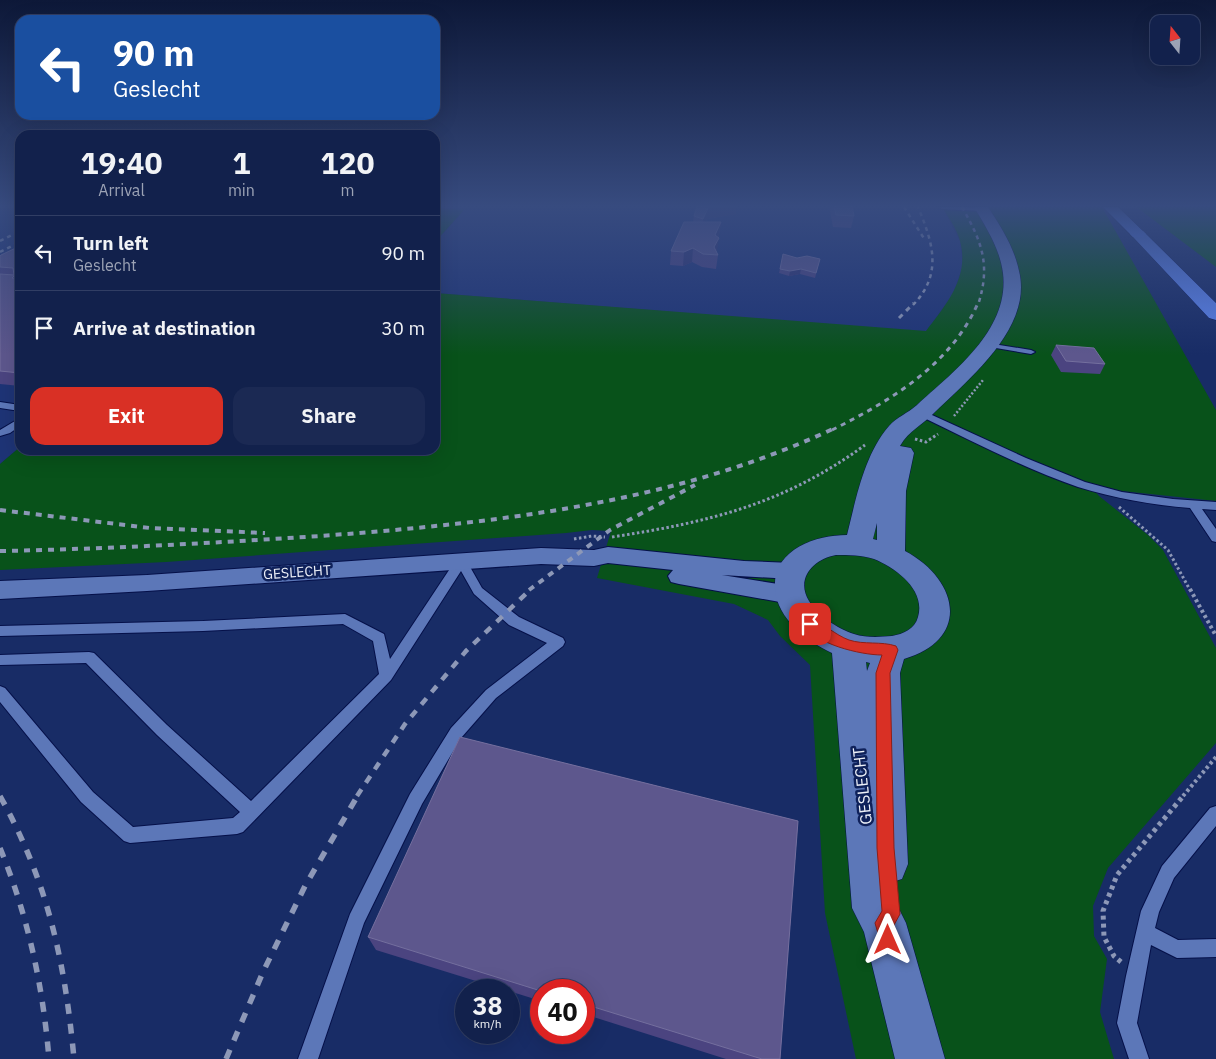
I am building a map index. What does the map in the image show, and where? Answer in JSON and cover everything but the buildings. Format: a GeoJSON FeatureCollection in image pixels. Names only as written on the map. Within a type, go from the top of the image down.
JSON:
{"type":"FeatureCollection","features":[{"type":"Feature","properties":{"kind":"highway"},"geometry":{"type":"LineString","coordinates":[[1164,256],[1216,314]]}},
{"type":"Feature","properties":{"kind":"highway"},"geometry":{"type":"LineString","coordinates":[[1172,256],[1216,295]]}},
{"type":"Feature","properties":{"kind":"street"},"geometry":{"type":"LineString","coordinates":[[858,545],[885,453],[896,433],[910,418],[919,415],[972,367],[990,345],[1004,321],[1011,276],[1006,256]]}},
{"type":"Feature","properties":{"kind":"street"},"geometry":{"type":"LineString","coordinates":[[891,555],[890,518],[897,468],[908,438],[919,421],[919,415]]}},
{"type":"Feature","properties":{"kind":"street"},"geometry":{"type":"LineString","coordinates":[[836,545],[858,545],[891,555],[910,567],[925,582],[934,599],[935,617],[928,632],[912,644],[891,650],[869,650],[848,645],[827,636],[810,624],[798,610],[791,583],[801,558],[816,549],[836,545]]}},
{"type":"Feature","properties":{"kind":"street","name":"GESLECHT"},"geometry":{"type":"LineString","coordinates":[[0,590],[113,585],[541,556],[594,558],[607,565],[791,583]]}},
{"type":"Feature","properties":{"kind":"street","name":"GESLECHT"},"geometry":{"type":"LineString","coordinates":[[848,645],[874,908],[884,923],[920,1059]]}},
{"type":"Feature","properties":{"kind":"street","name":"GESLECHT"},"geometry":{"type":"LineString","coordinates":[[884,923],[891,914],[886,848],[883,673],[891,650]]}},
{"type":"Feature","properties":{"kind":"lane"},"geometry":{"type":"LineString","coordinates":[[990,345],[1031,352]]}},
{"type":"Feature","properties":{"kind":"lane"},"geometry":{"type":"LineString","coordinates":[[0,406],[15,408]]}},
{"type":"Feature","properties":{"kind":"lane"},"geometry":{"type":"LineString","coordinates":[[919,415],[1081,484],[1122,495],[1216,506]]}},
{"type":"Feature","properties":{"kind":"lane"},"geometry":{"type":"LineString","coordinates":[[0,434],[15,424]]}},
{"type":"Feature","properties":{"kind":"lane"},"geometry":{"type":"LineString","coordinates":[[1193,504],[1216,538]]}},
{"type":"Feature","properties":{"kind":"lane"},"geometry":{"type":"LineString","coordinates":[[0,692],[87,797],[130,835],[237,826],[386,676],[461,561],[478,592],[514,620],[558,642],[491,694],[456,733],[416,799],[356,920],[308,1059]]}},
{"type":"Feature","properties":{"kind":"lane"},"geometry":{"type":"LineString","coordinates":[[0,630],[203,626],[345,619],[379,638],[386,676]]}},
{"type":"Feature","properties":{"kind":"lane"},"geometry":{"type":"LineString","coordinates":[[0,660],[89,658],[162,730],[251,811]]}},
{"type":"Feature","properties":{"kind":"lane"},"geometry":{"type":"LineString","coordinates":[[1138,1059],[1127,1023],[1135,976],[1150,911],[1168,872],[1216,814]]}},
{"type":"Feature","properties":{"kind":"lane"},"geometry":{"type":"LineString","coordinates":[[1145,932],[1177,949],[1216,948]]}},
{"type":"Feature","properties":{"kind":"path"},"geometry":{"type":"LineString","coordinates":[[611,538],[703,521],[768,501],[842,464],[881,431],[887,430],[896,433]]}},
{"type":"Feature","properties":{"kind":"path"},"geometry":{"type":"LineString","coordinates":[[1096,488],[1152,534],[1168,550],[1216,636]]}},
{"type":"Feature","properties":{"kind":"path"},"geometry":{"type":"LineString","coordinates":[[1135,976],[1114,956],[1104,938],[1102,911],[1117,875],[1216,757]]}},
{"type":"Feature","properties":{"kind":"shaded area"},"geometry":{"type":"Polygon","coordinates":[[[0,256],[15,256],[15,451],[0,464],[0,256]]]}},
{"type":"Feature","properties":{"kind":"shaded area"},"geometry":{"type":"Polygon","coordinates":[[[440,256],[962,256],[963,266],[953,294],[926,332],[440,293],[440,256]]]}},
{"type":"Feature","properties":{"kind":"green space"},"geometry":{"type":"Polygon","coordinates":[[[962,256],[1130,256],[1216,410],[1216,501],[1122,491],[1087,482],[1099,496],[1148,535],[1163,550],[1216,648],[1216,743],[1108,868],[1093,906],[1094,936],[1107,959],[1100,1012],[1114,1059],[856,1059],[825,913],[810,665],[780,636],[768,620],[734,604],[597,578],[611,531],[592,530],[166,562],[0,570],[0,464],[15,451],[15,455],[440,455],[440,293],[926,331],[948,301],[962,267],[962,256]]]}},
{"type":"Feature","properties":{"kind":"green space"},"geometry":{"type":"Polygon","coordinates":[[[1202,256],[1216,256],[1216,267],[1202,256]]]}},
{"type":"Feature","properties":{"kind":"railway"},"geometry":{"type":"LineString","coordinates":[[913,305],[929,282],[932,270],[932,256]]}},
{"type":"Feature","properties":{"kind":"railway"},"geometry":{"type":"LineString","coordinates":[[978,305],[984,278],[982,256]]}},
{"type":"Feature","properties":{"kind":"railway"},"geometry":{"type":"LineString","coordinates":[[899,318],[914,303]]}},
{"type":"Feature","properties":{"kind":"railway"},"geometry":{"type":"LineString","coordinates":[[832,430],[875,407],[917,379],[952,345],[978,303]]}},
{"type":"Feature","properties":{"kind":"railway"},"geometry":{"type":"LineString","coordinates":[[0,551],[80,549],[320,536],[386,531],[517,516],[582,506],[647,492],[711,475],[774,454],[835,428]]}},
{"type":"Feature","properties":{"kind":"railway"},"geometry":{"type":"LineString","coordinates":[[529,590],[610,530],[695,485]]}},
{"type":"Feature","properties":{"kind":"railway"},"geometry":{"type":"LineString","coordinates":[[0,510],[150,528],[265,533]]}},
{"type":"Feature","properties":{"kind":"railway"},"geometry":{"type":"LineString","coordinates":[[357,796],[405,724],[466,651],[531,589]]}},
{"type":"Feature","properties":{"kind":"railway"},"geometry":{"type":"LineString","coordinates":[[226,1059],[263,972],[305,886],[358,795]]}},
{"type":"Feature","properties":{"kind":"railway"},"geometry":{"type":"LineString","coordinates":[[0,796],[31,860],[52,923],[65,989],[74,1059]]}},
{"type":"Feature","properties":{"kind":"railway"},"geometry":{"type":"LineString","coordinates":[[0,848],[19,899],[33,952],[43,1005],[49,1059]]}},
{"type":"Feature","properties":{"kind":"route"},"geometry":{"type":"LineString","coordinates":[[810,624],[827,636],[848,645],[869,650],[891,650],[883,673],[886,848],[891,914],[884,923],[888,940]]}}]}
